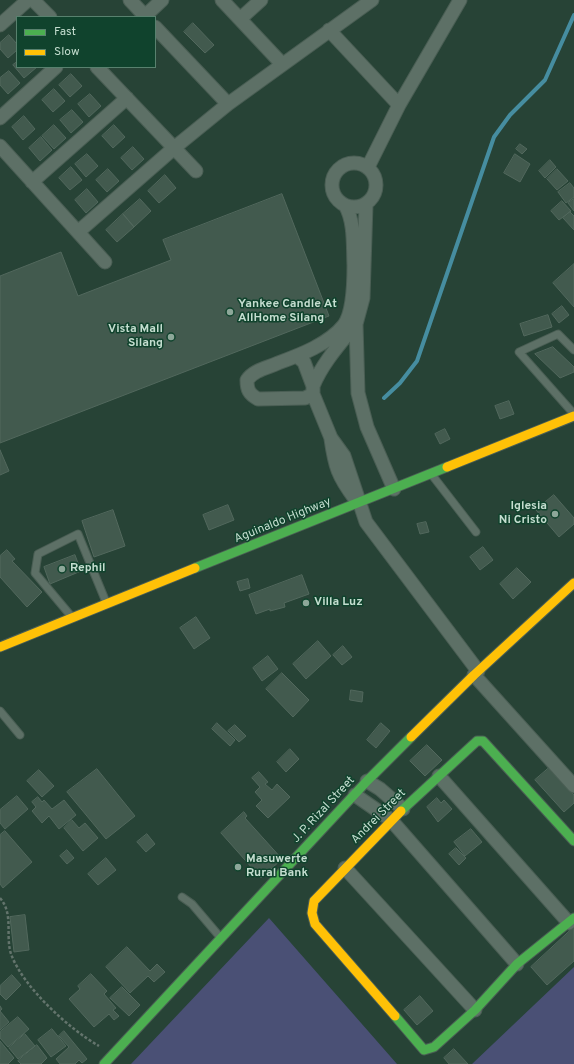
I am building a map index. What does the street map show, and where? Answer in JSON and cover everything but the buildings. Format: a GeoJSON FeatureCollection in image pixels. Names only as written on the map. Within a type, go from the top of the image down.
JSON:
{"type":"FeatureCollection","features":[{"type":"Feature","properties":{"kind":"main road","name":"Aguinaldo Highway"},"geometry":{"type":"LineString","coordinates":[[0,646],[394,490],[574,416]]}},
{"type":"Feature","properties":{"kind":"main road","name":"J. P. Rizal Street"},"geometry":{"type":"LineString","coordinates":[[104,1064],[367,781],[476,673],[574,584]]}},
{"type":"Feature","properties":{"kind":"main road","name":"Andrei Street"},"geometry":{"type":"LineString","coordinates":[[475,1010],[434,1047],[424,1050],[315,924],[312,913],[314,901],[391,820],[477,741],[483,742],[574,841]]}},
{"type":"Feature","properties":{"kind":"main road"},"geometry":{"type":"LineString","coordinates":[[475,1010],[517,964],[572,921]]}},
{"type":"Feature","properties":{"kind":"street"},"geometry":{"type":"LineString","coordinates":[[0,25],[28,0]]}},
{"type":"Feature","properties":{"kind":"street"},"geometry":{"type":"LineString","coordinates":[[33,0],[49,16]]}},
{"type":"Feature","properties":{"kind":"street"},"geometry":{"type":"LineString","coordinates":[[130,0],[146,16],[162,0]]}},
{"type":"Feature","properties":{"kind":"street"},"geometry":{"type":"LineString","coordinates":[[222,0],[282,64]]}},
{"type":"Feature","properties":{"kind":"street"},"geometry":{"type":"LineString","coordinates":[[240,19],[261,0]]}},
{"type":"Feature","properties":{"kind":"street"},"geometry":{"type":"LineString","coordinates":[[78,232],[174,148],[228,104],[372,0]]}},
{"type":"Feature","properties":{"kind":"street"},"geometry":{"type":"LineString","coordinates":[[368,167],[399,105],[460,0]]}},
{"type":"Feature","properties":{"kind":"street"},"geometry":{"type":"LineString","coordinates":[[156,27],[228,104]]}},
{"type":"Feature","properties":{"kind":"street"},"geometry":{"type":"LineString","coordinates":[[329,30],[399,105]]}},
{"type":"Feature","properties":{"kind":"street"},"geometry":{"type":"LineString","coordinates":[[0,118],[55,68]]}},
{"type":"Feature","properties":{"kind":"street"},"geometry":{"type":"LineString","coordinates":[[98,68],[196,172]]}},
{"type":"Feature","properties":{"kind":"street"},"geometry":{"type":"LineString","coordinates":[[32,182],[127,98]]}},
{"type":"Feature","properties":{"kind":"street"},"geometry":{"type":"LineString","coordinates":[[0,146],[105,262]]}},
{"type":"Feature","properties":{"kind":"street"},"geometry":{"type":"LineString","coordinates":[[345,206],[356,208],[371,201],[376,190],[375,177],[368,167],[355,163],[348,164],[342,166],[334,177],[333,190],[335,196],[345,206],[350,214],[351,224],[354,296],[344,324],[322,342],[297,356],[250,376],[247,380],[247,389],[251,395],[258,399],[305,398],[313,390],[319,372],[332,353],[356,324]]}},
{"type":"Feature","properties":{"kind":"street"},"geometry":{"type":"LineString","coordinates":[[366,204],[363,298],[356,324],[358,393],[367,428],[394,490]]}},
{"type":"Feature","properties":{"kind":"street"},"geometry":{"type":"LineString","coordinates":[[297,356],[304,362],[331,438],[344,456],[366,522],[476,673],[574,786]]}},
{"type":"Feature","properties":{"kind":"street"},"geometry":{"type":"LineString","coordinates":[[439,776],[572,921]]}},
{"type":"Feature","properties":{"kind":"street"},"geometry":{"type":"LineString","coordinates":[[367,781],[380,789],[403,809]]}},
{"type":"Feature","properties":{"kind":"street"},"geometry":{"type":"LineString","coordinates":[[355,795],[391,820],[517,964]]}},
{"type":"Feature","properties":{"kind":"street"},"geometry":{"type":"LineString","coordinates":[[345,868],[475,1010]]}},
{"type":"Feature","properties":{"kind":"lane"},"geometry":{"type":"LineString","coordinates":[[574,350],[558,334],[519,352],[574,416]]}},
{"type":"Feature","properties":{"kind":"lane"},"geometry":{"type":"LineString","coordinates":[[432,474],[476,532]]}},
{"type":"Feature","properties":{"kind":"lane"},"geometry":{"type":"LineString","coordinates":[[73,618],[35,573],[38,554],[78,534],[107,604]]}},
{"type":"Feature","properties":{"kind":"lane"},"geometry":{"type":"LineString","coordinates":[[0,711],[20,735]]}},
{"type":"Feature","properties":{"kind":"lane"},"geometry":{"type":"LineString","coordinates":[[182,897],[192,904],[222,938]]}},
{"type":"Feature","properties":{"kind":"path"},"geometry":{"type":"LineString","coordinates":[[0,898],[5,904],[8,912],[11,953],[18,968],[35,991],[61,1019],[95,1044],[113,1054]]}},
{"type":"Feature","properties":{"kind":"shaded area"},"geometry":{"type":"Polygon","coordinates":[[[269,918],[397,1064],[131,1064],[269,918]]]}},
{"type":"Feature","properties":{"kind":"shaded area"},"geometry":{"type":"Polygon","coordinates":[[[574,967],[574,1064],[472,1064],[574,967]]]}},
{"type":"Feature","properties":{"kind":"waterway"},"geometry":{"type":"LineString","coordinates":[[384,398],[400,383],[417,361],[494,137],[510,115],[545,80],[574,15]]}},
{"type":"Feature","properties":{"kind":"traffic: fast"},"geometry":{"type":"LineString","coordinates":[[195,568],[447,467]]}},
{"type":"Feature","properties":{"kind":"traffic: fast"},"geometry":{"type":"LineString","coordinates":[[104,1064],[367,781],[411,737]]}},
{"type":"Feature","properties":{"kind":"traffic: fast"},"geometry":{"type":"LineString","coordinates":[[401,811],[477,741],[483,741],[574,841]]}},
{"type":"Feature","properties":{"kind":"traffic: fast"},"geometry":{"type":"LineString","coordinates":[[395,1016],[424,1050],[434,1047],[475,1010],[517,964],[574,918]]}},
{"type":"Feature","properties":{"kind":"traffic: slow"},"geometry":{"type":"LineString","coordinates":[[447,467],[574,416]]}},
{"type":"Feature","properties":{"kind":"traffic: slow"},"geometry":{"type":"LineString","coordinates":[[0,647],[195,568]]}},
{"type":"Feature","properties":{"kind":"traffic: slow"},"geometry":{"type":"LineString","coordinates":[[411,737],[474,675],[574,583]]}},
{"type":"Feature","properties":{"kind":"traffic: slow"},"geometry":{"type":"LineString","coordinates":[[395,1016],[315,924],[312,913],[314,901],[401,811]]}},
{"type":"Feature","properties":{"kind":"place","name":"Yankee Candle At AllHome Silang"},"geometry":{"type":"Point","coordinates":[230,312]}},
{"type":"Feature","properties":{"kind":"place","name":"Vista Mall Silang"},"geometry":{"type":"Point","coordinates":[171,337]}},
{"type":"Feature","properties":{"kind":"place","name":"Iglesia Ni Cristo"},"geometry":{"type":"Point","coordinates":[555,514]}},
{"type":"Feature","properties":{"kind":"place","name":"Rephil"},"geometry":{"type":"Point","coordinates":[62,569]}},
{"type":"Feature","properties":{"kind":"place","name":"Villa Luz"},"geometry":{"type":"Point","coordinates":[306,603]}},
{"type":"Feature","properties":{"kind":"place","name":"Masuwerte Rural Bank"},"geometry":{"type":"Point","coordinates":[238,867]}}]}
